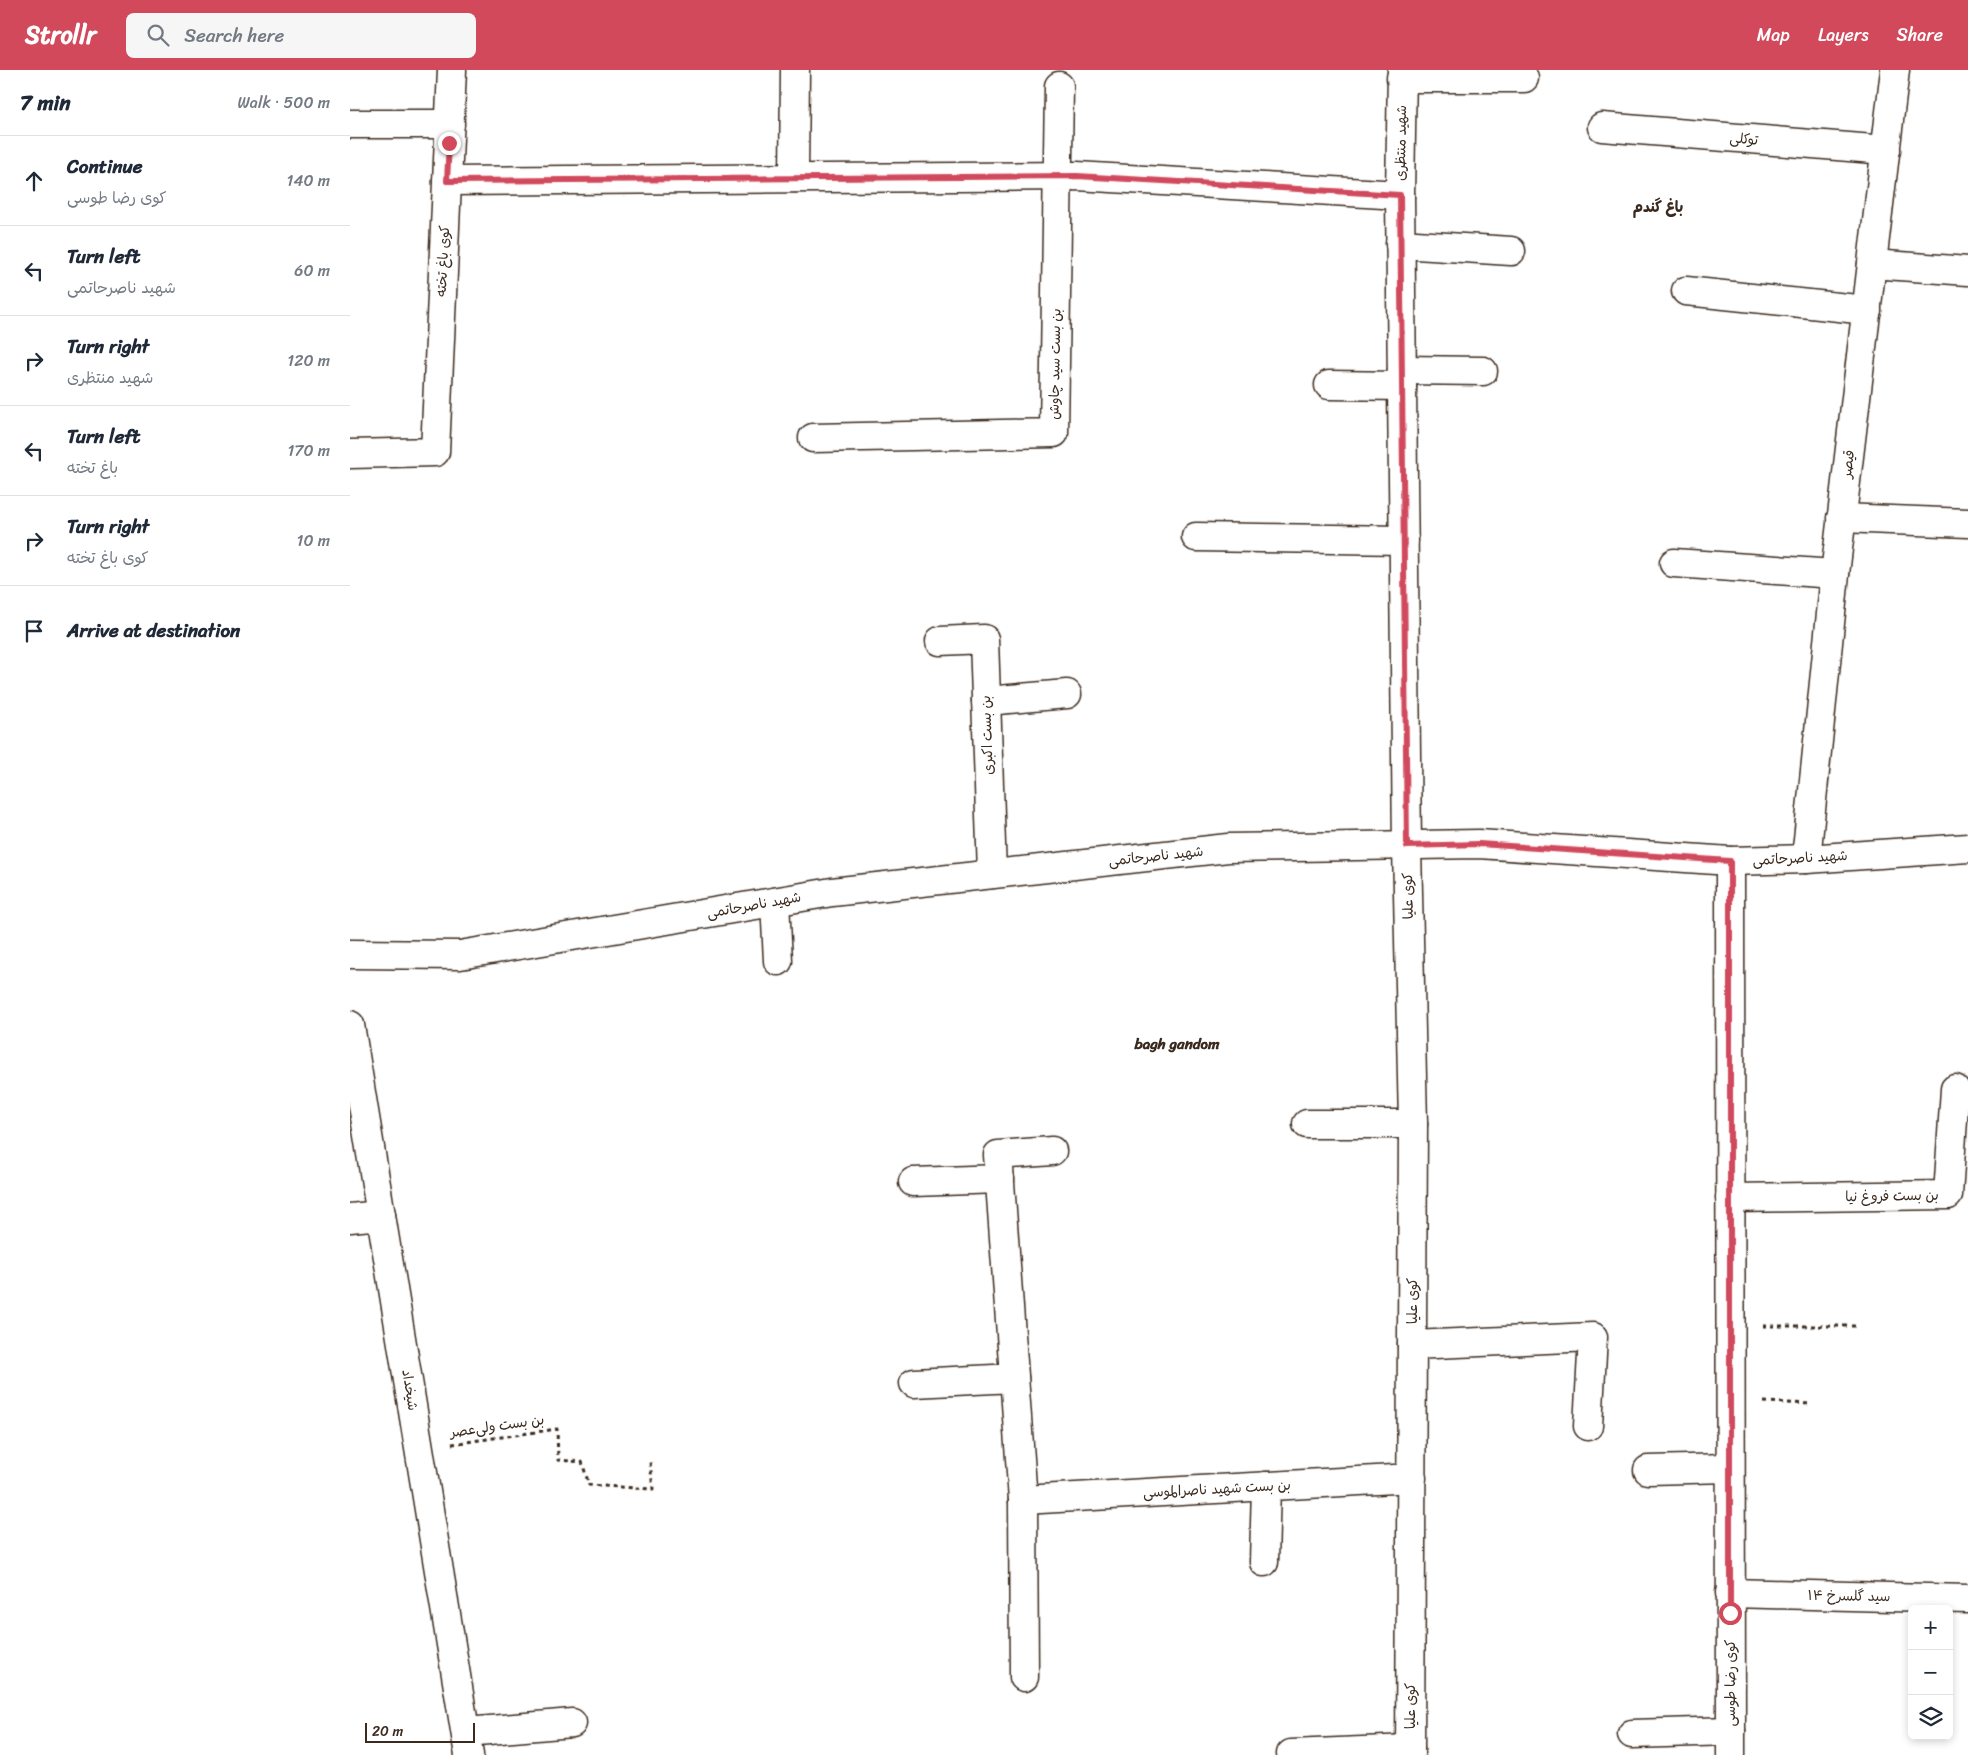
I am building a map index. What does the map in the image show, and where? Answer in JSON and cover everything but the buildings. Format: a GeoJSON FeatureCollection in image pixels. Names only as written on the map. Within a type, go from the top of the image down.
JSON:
{"type":"FeatureCollection","features":[{"type":"Feature","properties":{"kind":"street","name":"کوی باغ تخته"},"geometry":{"type":"LineString","coordinates":[[350,454],[434,452],[452,70]]}},
{"type":"Feature","properties":{"kind":"street"},"geometry":{"type":"LineString","coordinates":[[794,178],[795,70]]}},
{"type":"Feature","properties":{"kind":"street","name":"قیصر"},"geometry":{"type":"LineString","coordinates":[[1806,859],[1841,518],[1895,70]]}},
{"type":"Feature","properties":{"kind":"street"},"geometry":{"type":"LineString","coordinates":[[1401,74],[1524,78]]}},
{"type":"Feature","properties":{"kind":"street","name":"شهید منتظری"},"geometry":{"type":"LineString","coordinates":[[1401,74],[1400,244],[1407,846]]}},
{"type":"Feature","properties":{"kind":"street","name":"بن بست سید چاوش"},"geometry":{"type":"LineString","coordinates":[[814,438],[1054,433],[1060,86]]}},
{"type":"Feature","properties":{"kind":"street"},"geometry":{"type":"LineString","coordinates":[[350,124],[450,124]]}},
{"type":"Feature","properties":{"kind":"street","name":"توکلی"},"geometry":{"type":"LineString","coordinates":[[1602,127],[1886,150]]}},
{"type":"Feature","properties":{"kind":"street"},"geometry":{"type":"LineString","coordinates":[[447,181],[1058,176],[1400,195]]}},
{"type":"Feature","properties":{"kind":"street"},"geometry":{"type":"LineString","coordinates":[[1400,244],[1511,250]]}},
{"type":"Feature","properties":{"kind":"street"},"geometry":{"type":"LineString","coordinates":[[1872,264],[1968,271]]}},
{"type":"Feature","properties":{"kind":"street"},"geometry":{"type":"LineString","coordinates":[[1686,290],[1867,310]]}},
{"type":"Feature","properties":{"kind":"street"},"geometry":{"type":"LineString","coordinates":[[1329,385],[1483,371]]}},
{"type":"Feature","properties":{"kind":"street"},"geometry":{"type":"LineString","coordinates":[[1841,518],[1968,523]]}},
{"type":"Feature","properties":{"kind":"street"},"geometry":{"type":"LineString","coordinates":[[1196,537],[1404,540]]}},
{"type":"Feature","properties":{"kind":"street"},"geometry":{"type":"LineString","coordinates":[[1674,563],[1835,574]]}},
{"type":"Feature","properties":{"kind":"street","name":"بن بست اکبری"},"geometry":{"type":"LineString","coordinates":[[940,641],[984,639],[992,874]]}},
{"type":"Feature","properties":{"kind":"street"},"geometry":{"type":"LineString","coordinates":[[986,700],[1067,694]]}},
{"type":"Feature","properties":{"kind":"street","name":"شهید ناصرحاتمی"},"geometry":{"type":"LineString","coordinates":[[350,954],[460,955],[832,892],[1228,848],[1479,844],[1730,861],[1806,859],[1968,848]]}},
{"type":"Feature","properties":{"kind":"street","name":"کوی علیا"},"geometry":{"type":"LineString","coordinates":[[1407,846],[1413,1124],[1410,1752]]}},
{"type":"Feature","properties":{"kind":"street","name":"کوی رضا طوسی"},"geometry":{"type":"LineString","coordinates":[[1730,861],[1731,1743]]}},
{"type":"Feature","properties":{"kind":"street"},"geometry":{"type":"LineString","coordinates":[[775,902],[778,961]]}},
{"type":"Feature","properties":{"kind":"street","name":"شیخداد"},"geometry":{"type":"LineString","coordinates":[[350,1025],[468,1744]]}},
{"type":"Feature","properties":{"kind":"street","name":"بن بست فروغ نیا"},"geometry":{"type":"LineString","coordinates":[[1730,1198],[1948,1195],[1955,1089]]}},
{"type":"Feature","properties":{"kind":"street"},"geometry":{"type":"LineString","coordinates":[[1307,1124],[1413,1124]]}},
{"type":"Feature","properties":{"kind":"street"},"geometry":{"type":"LineString","coordinates":[[1024,1677],[1023,1500],[998,1154],[1052,1151]]}},
{"type":"Feature","properties":{"kind":"street"},"geometry":{"type":"LineString","coordinates":[[914,1182],[1000,1179]]}},
{"type":"Feature","properties":{"kind":"street"},"geometry":{"type":"LineString","coordinates":[[350,1218],[381,1216]]}},
{"type":"Feature","properties":{"kind":"street"},"geometry":{"type":"LineString","coordinates":[[1412,1345],[1593,1336],[1588,1426]]}},
{"type":"Feature","properties":{"kind":"street"},"geometry":{"type":"LineString","coordinates":[[914,1382],[1014,1378]]}},
{"type":"Feature","properties":{"kind":"street"},"geometry":{"type":"LineString","coordinates":[[1648,1470],[1730,1468]]}},
{"type":"Feature","properties":{"kind":"street","name":"بن بست شهید ناصرالموسی"},"geometry":{"type":"LineString","coordinates":[[1023,1500],[1412,1478]]}},
{"type":"Feature","properties":{"kind":"street"},"geometry":{"type":"LineString","coordinates":[[1264,1562],[1266,1486]]}},
{"type":"Feature","properties":{"kind":"street","name":"سید گلسرخ ۱۴"},"geometry":{"type":"LineString","coordinates":[[1730,1593],[1968,1598]]}},
{"type":"Feature","properties":{"kind":"street"},"geometry":{"type":"LineString","coordinates":[[468,1744],[572,1723]]}},
{"type":"Feature","properties":{"kind":"street"},"geometry":{"type":"LineString","coordinates":[[1632,1734],[1731,1743]]}},
{"type":"Feature","properties":{"kind":"street"},"geometry":{"type":"LineString","coordinates":[[1291,1754],[1410,1752]]}},
{"type":"Feature","properties":{"kind":"path"},"geometry":{"type":"LineString","coordinates":[[1730,1326],[1856,1326]]}},
{"type":"Feature","properties":{"kind":"path"},"geometry":{"type":"LineString","coordinates":[[1731,1401],[1810,1404]]}},
{"type":"Feature","properties":{"kind":"path","name":"بن بست ولی‌عصر"},"geometry":{"type":"LineString","coordinates":[[420,1449],[557,1429],[558,1460],[582,1462],[589,1485],[654,1489],[650,1462]]}},
{"type":"Feature","properties":{"kind":"district","name":"باغ گندم"},"geometry":{"type":"Point","coordinates":[1658,207]}},
{"type":"Feature","properties":{"kind":"district","name":"bagh gandom"},"geometry":{"type":"Point","coordinates":[1177,1044]}},
{"type":"Feature","properties":{"kind":"route"},"geometry":{"type":"LineString","coordinates":[[449,143],[447,181],[1077,176],[1400,195],[1407,846],[1479,844],[1730,861],[1730,1613]]}}]}
